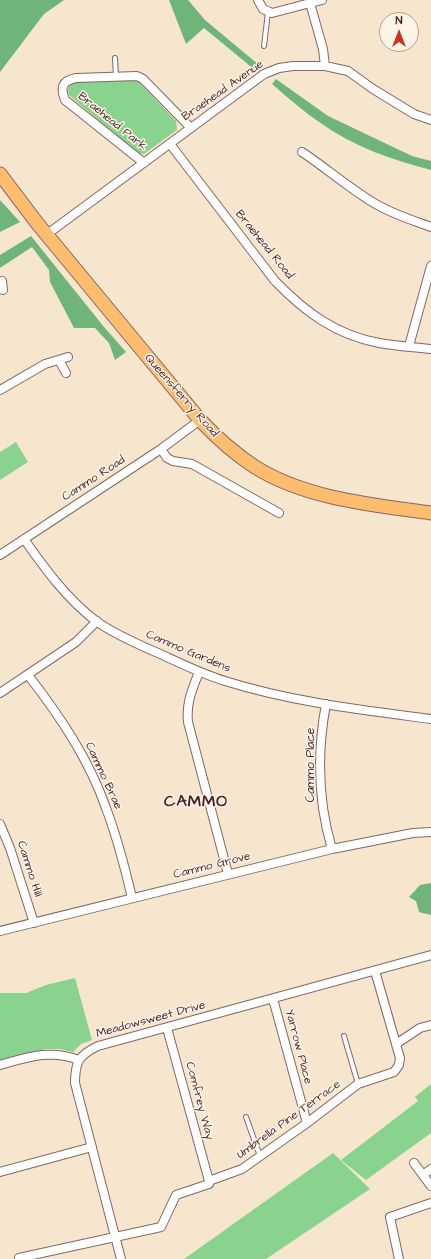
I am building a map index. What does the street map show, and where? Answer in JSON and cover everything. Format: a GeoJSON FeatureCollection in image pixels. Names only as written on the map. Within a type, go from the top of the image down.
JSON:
{"type":"FeatureCollection","features":[{"type":"Feature","properties":{"kind":"main road","name":"Queensferry Road"},"geometry":{"type":"LineString","coordinates":[[0,174],[46,235],[200,420],[217,438],[243,459],[256,468],[278,479],[304,489],[343,499],[431,513]]}},
{"type":"Feature","properties":{"kind":"street"},"geometry":{"type":"LineString","coordinates":[[258,0],[268,12],[278,12],[322,0]]}},
{"type":"Feature","properties":{"kind":"street"},"geometry":{"type":"LineString","coordinates":[[310,4],[323,49],[325,66]]}},
{"type":"Feature","properties":{"kind":"street","name":"Braehead Avenue"},"geometry":{"type":"LineString","coordinates":[[46,235],[264,74],[279,68],[293,66],[325,66],[348,71],[373,89],[414,114],[431,120]]}},
{"type":"Feature","properties":{"kind":"street","name":"Braehead Park"},"geometry":{"type":"LineString","coordinates":[[144,164],[65,100],[62,92],[63,84],[68,80],[76,78],[137,76],[143,79],[192,128]]}},
{"type":"Feature","properties":{"kind":"street","name":"Braehead Road"},"geometry":{"type":"LineString","coordinates":[[170,144],[276,281],[316,317],[339,331],[368,341],[431,349]]}},
{"type":"Feature","properties":{"kind":"street"},"geometry":{"type":"LineString","coordinates":[[305,157],[375,204],[408,219],[431,227]]}},
{"type":"Feature","properties":{"kind":"street"},"geometry":{"type":"LineString","coordinates":[[409,346],[431,266]]}},
{"type":"Feature","properties":{"kind":"street"},"geometry":{"type":"LineString","coordinates":[[0,282],[2,281],[3,290]]}},
{"type":"Feature","properties":{"kind":"street"},"geometry":{"type":"LineString","coordinates":[[0,390],[45,364],[68,357]]}},
{"type":"Feature","properties":{"kind":"street"},"geometry":{"type":"LineString","coordinates":[[59,360],[66,373]]}},
{"type":"Feature","properties":{"kind":"street","name":"Cammo Road"},"geometry":{"type":"LineString","coordinates":[[0,555],[161,449],[200,420]]}},
{"type":"Feature","properties":{"kind":"street"},"geometry":{"type":"LineString","coordinates":[[161,449],[167,458],[173,461],[192,464],[279,513]]}},
{"type":"Feature","properties":{"kind":"street","name":"Cammo Gardens"},"geometry":{"type":"LineString","coordinates":[[24,539],[54,580],[77,605],[97,621],[132,641],[199,672],[224,681],[258,690],[326,704],[431,719]]}},
{"type":"Feature","properties":{"kind":"street"},"geometry":{"type":"LineString","coordinates":[[0,693],[76,642],[97,621]]}},
{"type":"Feature","properties":{"kind":"street"},"geometry":{"type":"LineString","coordinates":[[199,672],[188,700],[188,722],[228,874]]}},
{"type":"Feature","properties":{"kind":"street","name":"Cammo Brae"},"geometry":{"type":"LineString","coordinates":[[28,675],[54,710],[94,779],[106,806],[132,898]]}},
{"type":"Feature","properties":{"kind":"street","name":"Cammo Place"},"geometry":{"type":"LineString","coordinates":[[326,704],[321,732],[320,787],[332,849]]}},
{"type":"Feature","properties":{"kind":"street","name":"Cammo Hill"},"geometry":{"type":"LineString","coordinates":[[0,824],[34,922]]}},
{"type":"Feature","properties":{"kind":"street","name":"Cammo Grove"},"geometry":{"type":"LineString","coordinates":[[0,931],[332,849],[413,833],[431,832]]}},
{"type":"Feature","properties":{"kind":"street","name":"Meadowsweet Drive"},"geometry":{"type":"LineString","coordinates":[[79,1060],[86,1052],[98,1046],[431,955]]}},
{"type":"Feature","properties":{"kind":"street","name":"Umbrella Pine Terrace"},"geometry":{"type":"LineString","coordinates":[[116,1237],[161,1227],[176,1195],[209,1184],[209,1181],[242,1169],[358,1084],[394,1072],[399,1065],[400,1058],[375,971]]}},
{"type":"Feature","properties":{"kind":"street","name":"Yarrow Place"},"geometry":{"type":"LineString","coordinates":[[273,999],[306,1123]]}},
{"type":"Feature","properties":{"kind":"street"},"geometry":{"type":"LineString","coordinates":[[396,1044],[420,1028],[431,1025]]}},
{"type":"Feature","properties":{"kind":"street","name":"Comfrey Way"},"geometry":{"type":"LineString","coordinates":[[167,1028],[209,1181]]}},
{"type":"Feature","properties":{"kind":"street"},"geometry":{"type":"LineString","coordinates":[[0,1065],[45,1054],[67,1055],[79,1060],[75,1069],[75,1083],[121,1259]]}},
{"type":"Feature","properties":{"kind":"street"},"geometry":{"type":"LineString","coordinates":[[0,1172],[92,1147]]}},
{"type":"Feature","properties":{"kind":"street"},"geometry":{"type":"LineString","coordinates":[[414,1163],[431,1186]]}},
{"type":"Feature","properties":{"kind":"street"},"geometry":{"type":"LineString","coordinates":[[423,1175],[431,1169]]}},
{"type":"Feature","properties":{"kind":"street"},"geometry":{"type":"LineString","coordinates":[[399,1259],[390,1217],[431,1203]]}},
{"type":"Feature","properties":{"kind":"street"},"geometry":{"type":"LineString","coordinates":[[19,1258],[116,1237]]}},
{"type":"Feature","properties":{"kind":"lane"},"geometry":{"type":"LineString","coordinates":[[264,46],[268,12]]}},
{"type":"Feature","properties":{"kind":"lane"},"geometry":{"type":"LineString","coordinates":[[115,58],[116,76]]}},
{"type":"Feature","properties":{"kind":"lane"},"geometry":{"type":"LineString","coordinates":[[344,1036],[358,1084]]}},
{"type":"Feature","properties":{"kind":"lane"},"geometry":{"type":"LineString","coordinates":[[246,1117],[260,1156]]}},
{"type":"Feature","properties":{"kind":"green space"},"geometry":{"type":"Polygon","coordinates":[[[0,0],[64,0],[44,14],[0,72],[0,0]]]}},
{"type":"Feature","properties":{"kind":"green space"},"geometry":{"type":"Polygon","coordinates":[[[169,0],[188,0],[205,20],[259,65],[255,70],[204,28],[186,44],[169,0]]]}},
{"type":"Feature","properties":{"kind":"green space"},"geometry":{"type":"Polygon","coordinates":[[[136,79],[176,121],[177,130],[144,154],[137,153],[69,95],[68,89],[70,84],[76,80],[136,79]]]}},
{"type":"Feature","properties":{"kind":"green space"},"geometry":{"type":"Polygon","coordinates":[[[276,79],[328,116],[412,156],[431,161],[431,170],[374,152],[335,132],[309,115],[272,84],[276,79]]]}},
{"type":"Feature","properties":{"kind":"green space"},"geometry":{"type":"Polygon","coordinates":[[[0,200],[20,222],[0,232],[0,200]]]}},
{"type":"Feature","properties":{"kind":"green space"},"geometry":{"type":"Polygon","coordinates":[[[31,236],[126,352],[115,360],[109,343],[95,328],[74,328],[50,282],[49,270],[32,247],[0,268],[0,255],[31,236]]]}},
{"type":"Feature","properties":{"kind":"green space"},"geometry":{"type":"Polygon","coordinates":[[[16,442],[28,462],[0,480],[0,452],[16,442]]]}},
{"type":"Feature","properties":{"kind":"green space"},"geometry":{"type":"Polygon","coordinates":[[[431,883],[431,915],[419,912],[416,901],[409,897],[420,885],[431,883]]]}},
{"type":"Feature","properties":{"kind":"green space"},"geometry":{"type":"Polygon","coordinates":[[[75,978],[92,1040],[81,1044],[73,1052],[60,1049],[45,1049],[0,1062],[0,993],[26,993],[46,985],[75,978]]]}},
{"type":"Feature","properties":{"kind":"green space"},"geometry":{"type":"Polygon","coordinates":[[[431,1084],[431,1133],[366,1180],[341,1160],[418,1101],[415,1097],[431,1084]]]}},
{"type":"Feature","properties":{"kind":"green space"},"geometry":{"type":"Polygon","coordinates":[[[333,1153],[370,1189],[266,1259],[184,1259],[333,1153]]]}},
{"type":"Feature","properties":{"kind":"district","name":"CAMMO"},"geometry":{"type":"Point","coordinates":[196,803]}}]}
